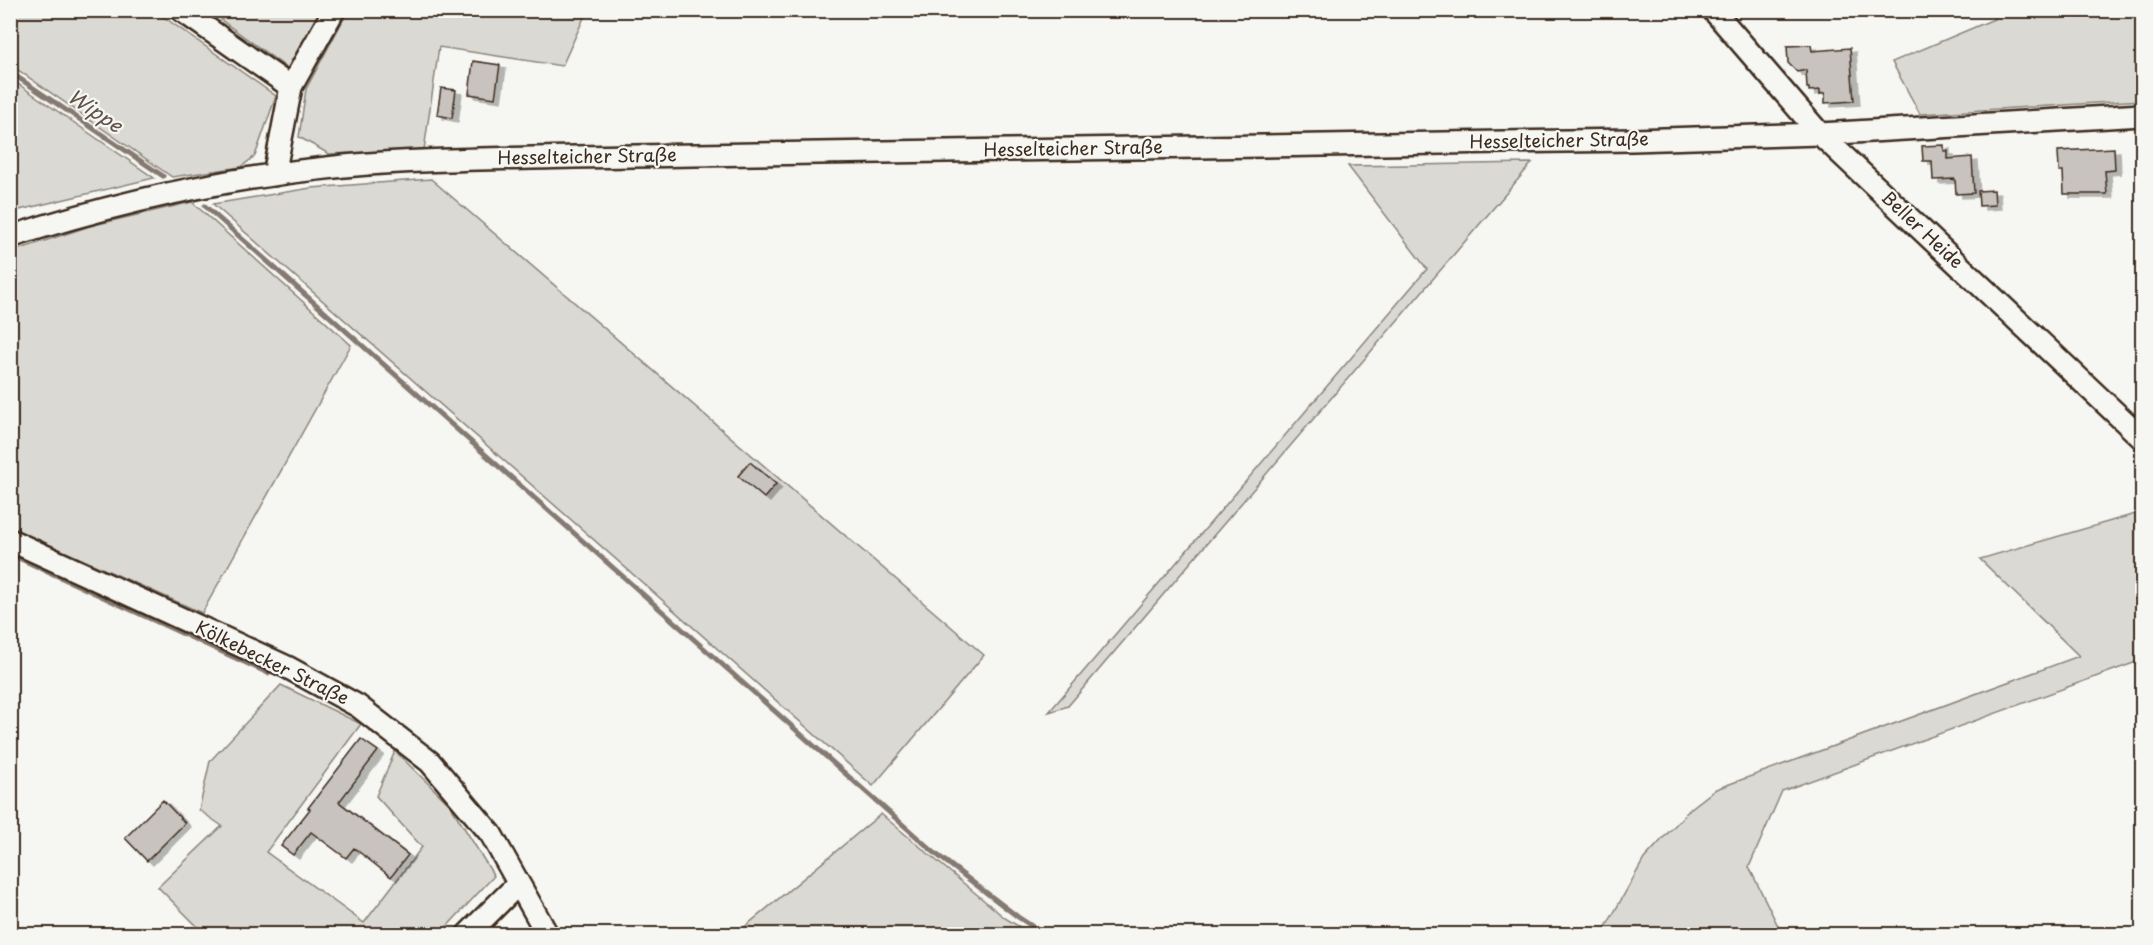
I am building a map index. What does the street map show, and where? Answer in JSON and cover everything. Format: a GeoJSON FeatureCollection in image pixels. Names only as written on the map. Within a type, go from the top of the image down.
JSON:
{"type":"FeatureCollection","features":[{"type":"Feature","properties":{"kind":"street"},"geometry":{"type":"LineString","coordinates":[[181,10],[291,87]]}},
{"type":"Feature","properties":{"kind":"street"},"geometry":{"type":"LineString","coordinates":[[274,175],[291,87],[334,10]]}},
{"type":"Feature","properties":{"kind":"street","name":"Beller Heide"},"geometry":{"type":"LineString","coordinates":[[1713,10],[1820,134],[2142,438]]}},
{"type":"Feature","properties":{"kind":"street","name":"Hesselteicher Straße"},"geometry":{"type":"LineString","coordinates":[[10,237],[62,220],[132,202],[274,175],[343,166],[419,161],[1633,140],[1820,134],[2142,115]]}},
{"type":"Feature","properties":{"kind":"street","name":"Kölkebecker Straße"},"geometry":{"type":"LineString","coordinates":[[10,540],[287,667],[358,706],[430,762],[491,834],[547,934]]}},
{"type":"Feature","properties":{"kind":"street"},"geometry":{"type":"LineString","coordinates":[[468,934],[518,884]]}},
{"type":"Feature","properties":{"kind":"shaded area"},"geometry":{"type":"Polygon","coordinates":[[[11,10],[155,11],[276,96],[255,156],[241,167],[172,177],[11,65],[11,10]]]}},
{"type":"Feature","properties":{"kind":"shaded area"},"geometry":{"type":"Polygon","coordinates":[[[228,11],[323,11],[290,70],[221,20],[228,11]]]}},
{"type":"Feature","properties":{"kind":"shaded area"},"geometry":{"type":"Polygon","coordinates":[[[348,11],[587,11],[562,66],[439,47],[424,150],[329,154],[299,137],[306,89],[348,11]]]}},
{"type":"Feature","properties":{"kind":"shaded area"},"geometry":{"type":"Polygon","coordinates":[[[1993,11],[2142,11],[2142,100],[1920,114],[1892,62],[1994,19],[1993,11]]]}},
{"type":"Feature","properties":{"kind":"shaded area"},"geometry":{"type":"Polygon","coordinates":[[[11,79],[154,178],[11,212],[11,79]]]}},
{"type":"Feature","properties":{"kind":"shaded area"},"geometry":{"type":"Polygon","coordinates":[[[1532,163],[1068,706],[1049,712],[1427,269],[1348,166],[1532,163]]]}},
{"type":"Feature","properties":{"kind":"shaded area"},"geometry":{"type":"Polygon","coordinates":[[[431,179],[984,655],[873,786],[213,204],[311,188],[431,179]]]}},
{"type":"Feature","properties":{"kind":"shaded area"},"geometry":{"type":"Polygon","coordinates":[[[192,202],[351,345],[202,613],[10,527],[11,252],[90,226],[192,202]]]}},
{"type":"Feature","properties":{"kind":"shaded area"},"geometry":{"type":"Polygon","coordinates":[[[2142,512],[2142,660],[1782,791],[1749,867],[1782,934],[1602,934],[1644,859],[1690,809],[1716,789],[2079,656],[1980,559],[2142,512]]]}},
{"type":"Feature","properties":{"kind":"shaded area"},"geometry":{"type":"Polygon","coordinates":[[[281,685],[361,724],[266,852],[364,923],[422,847],[376,796],[395,751],[450,805],[494,876],[440,934],[205,934],[158,887],[222,826],[199,810],[210,761],[281,685]]]}},
{"type":"Feature","properties":{"kind":"shaded area"},"geometry":{"type":"Polygon","coordinates":[[[881,814],[1005,918],[1031,934],[736,934],[881,814]]]}},
{"type":"Feature","properties":{"kind":"building"},"geometry":{"type":"Polygon","coordinates":[[[1811,45],[1812,51],[1850,48],[1854,101],[1825,103],[1825,93],[1820,94],[1820,90],[1809,91],[1806,70],[1797,72],[1788,63],[1787,46],[1811,45]]]}},
{"type":"Feature","properties":{"kind":"building"},"geometry":{"type":"Polygon","coordinates":[[[473,61],[500,65],[495,98],[469,94],[473,61]]]}},
{"type":"Feature","properties":{"kind":"building"},"geometry":{"type":"Polygon","coordinates":[[[441,88],[456,90],[452,118],[437,115],[441,88]]]}},
{"type":"Feature","properties":{"kind":"building"},"geometry":{"type":"Polygon","coordinates":[[[1944,145],[1944,151],[1948,151],[1948,159],[1972,157],[1974,193],[1956,194],[1955,179],[1933,180],[1932,161],[1923,161],[1922,146],[1944,145]]]}},
{"type":"Feature","properties":{"kind":"building"},"geometry":{"type":"Polygon","coordinates":[[[2114,148],[2115,170],[2105,171],[2107,194],[2064,194],[2063,171],[2059,171],[2058,151],[2114,148]]]}},
{"type":"Feature","properties":{"kind":"building"},"geometry":{"type":"Polygon","coordinates":[[[1994,190],[1995,205],[1979,206],[1978,191],[1994,190]]]}},
{"type":"Feature","properties":{"kind":"building"},"geometry":{"type":"Polygon","coordinates":[[[750,462],[776,484],[764,498],[738,476],[750,462]]]}},
{"type":"Feature","properties":{"kind":"building"},"geometry":{"type":"Polygon","coordinates":[[[361,739],[378,751],[339,802],[408,855],[391,877],[354,848],[346,858],[311,832],[293,855],[281,846],[361,739]]]}},
{"type":"Feature","properties":{"kind":"building"},"geometry":{"type":"Polygon","coordinates":[[[163,800],[185,823],[147,861],[125,838],[163,800]]]}},
{"type":"Feature","properties":{"kind":"waterway","name":"Wippe"},"geometry":{"type":"LineString","coordinates":[[10,72],[163,176]]}},
{"type":"Feature","properties":{"kind":"waterway"},"geometry":{"type":"LineString","coordinates":[[205,206],[936,854],[1018,917],[1044,934]]}},
{"type":"Feature","properties":{"kind":"waterway"},"geometry":{"type":"LineString","coordinates":[[10,554],[268,673]]}}]}
